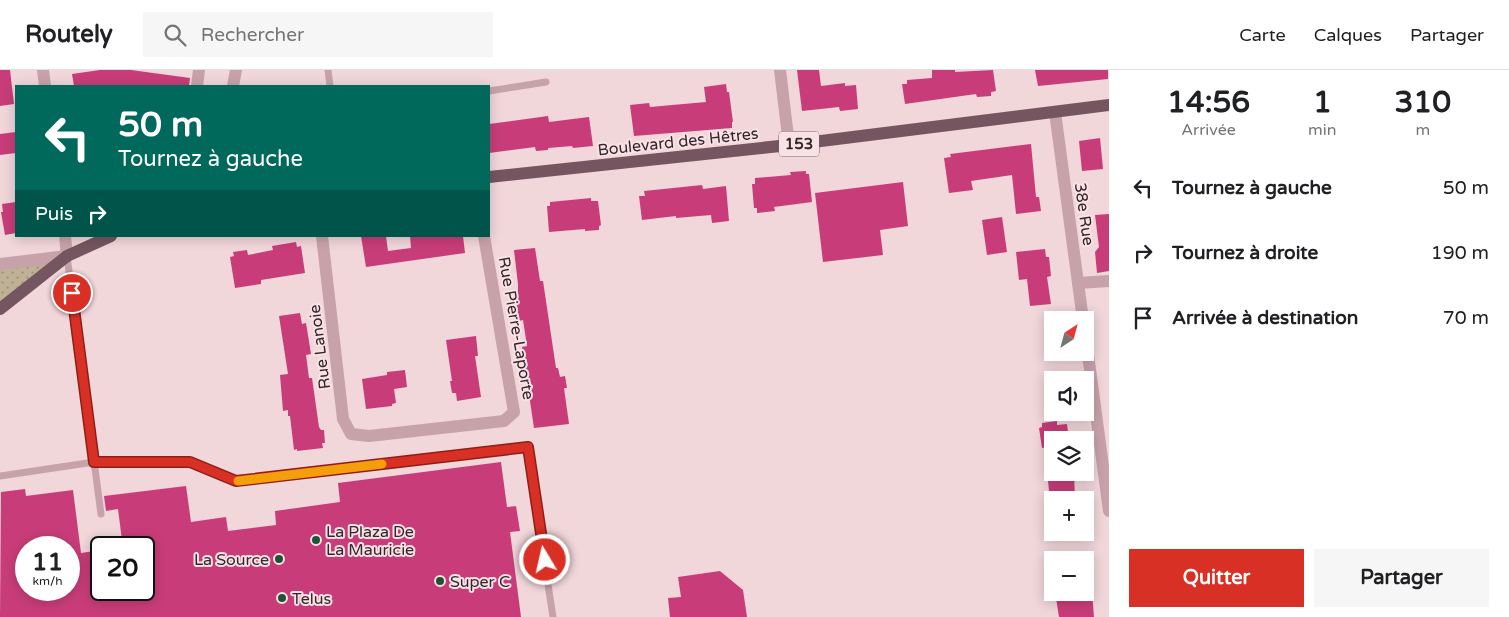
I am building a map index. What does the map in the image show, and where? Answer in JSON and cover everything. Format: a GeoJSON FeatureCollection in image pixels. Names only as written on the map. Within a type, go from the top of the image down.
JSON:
{"type":"FeatureCollection","features":[{"type":"Feature","properties":{"kind":"main road","name":"Boulevard des Hêtres"},"geometry":{"type":"LineString","coordinates":[[490,177],[789,145],[1109,105]]}},
{"type":"Feature","properties":{"kind":"main road"},"geometry":{"type":"LineString","coordinates":[[0,309],[67,256],[109,237]]}},
{"type":"Feature","properties":{"kind":"street"},"geometry":{"type":"LineString","coordinates":[[43,70],[45,85]]}},
{"type":"Feature","properties":{"kind":"street"},"geometry":{"type":"LineString","coordinates":[[197,85],[199,70]]}},
{"type":"Feature","properties":{"kind":"street"},"geometry":{"type":"LineString","coordinates":[[233,85],[236,70]]}},
{"type":"Feature","properties":{"kind":"street"},"geometry":{"type":"LineString","coordinates":[[780,70],[789,145]]}},
{"type":"Feature","properties":{"kind":"street","name":"38e Rue"},"geometry":{"type":"LineString","coordinates":[[1055,112],[1082,311]]}},
{"type":"Feature","properties":{"kind":"street"},"geometry":{"type":"LineString","coordinates":[[0,264],[67,256],[65,237]]}},
{"type":"Feature","properties":{"kind":"street","name":"Rue Lanoie"},"geometry":{"type":"LineString","coordinates":[[322,237],[343,419],[351,434],[369,436],[504,421]]}},
{"type":"Feature","properties":{"kind":"street","name":"Rue Pierre-Laporte"},"geometry":{"type":"LineString","coordinates":[[484,237],[514,412],[504,421]]}},
{"type":"Feature","properties":{"kind":"street"},"geometry":{"type":"LineString","coordinates":[[1078,284],[1109,282]]}},
{"type":"Feature","properties":{"kind":"street"},"geometry":{"type":"LineString","coordinates":[[1090,361],[1106,458],[1109,511]]}},
{"type":"Feature","properties":{"kind":"lane"},"geometry":{"type":"LineString","coordinates":[[328,70],[330,85]]}},
{"type":"Feature","properties":{"kind":"lane"},"geometry":{"type":"LineString","coordinates":[[490,91],[546,82]]}},
{"type":"Feature","properties":{"kind":"lane"},"geometry":{"type":"LineString","coordinates":[[67,256],[101,514]]}},
{"type":"Feature","properties":{"kind":"lane"},"geometry":{"type":"LineString","coordinates":[[0,476],[94,462],[190,462],[236,481],[528,447],[553,617]]}},
{"type":"Feature","properties":{"kind":"shaded area"},"geometry":{"type":"Polygon","coordinates":[[[67,256],[0,309],[0,265],[67,256]]]}},
{"type":"Feature","properties":{"kind":"building"},"geometry":{"type":"Polygon","coordinates":[[[0,70],[10,70],[14,104],[0,106],[0,70]]]}},
{"type":"Feature","properties":{"kind":"building"},"geometry":{"type":"Polygon","coordinates":[[[100,70],[131,70],[190,78],[189,85],[74,85],[72,74],[100,70]]]}},
{"type":"Feature","properties":{"kind":"building"},"geometry":{"type":"Polygon","coordinates":[[[797,70],[819,70],[821,86],[845,83],[845,86],[856,85],[858,109],[840,111],[839,107],[802,111],[797,70]]]}},
{"type":"Feature","properties":{"kind":"building"},"geometry":{"type":"Polygon","coordinates":[[[932,70],[955,70],[955,72],[993,70],[996,91],[991,92],[991,96],[977,97],[976,94],[905,104],[902,84],[907,84],[907,80],[932,78],[932,70]]]}},
{"type":"Feature","properties":{"kind":"building"},"geometry":{"type":"Polygon","coordinates":[[[1035,70],[1108,70],[1108,79],[1038,86],[1035,70]]]}},
{"type":"Feature","properties":{"kind":"building"},"geometry":{"type":"Polygon","coordinates":[[[726,84],[727,92],[729,92],[732,128],[634,136],[630,105],[649,103],[650,107],[706,102],[704,87],[726,84]]]}},
{"type":"Feature","properties":{"kind":"building"},"geometry":{"type":"Polygon","coordinates":[[[548,116],[549,122],[589,117],[593,146],[548,148],[548,150],[536,151],[535,147],[490,153],[490,124],[548,116]]]}},
{"type":"Feature","properties":{"kind":"building"},"geometry":{"type":"Polygon","coordinates":[[[15,132],[15,153],[0,155],[0,134],[15,132]]]}},
{"type":"Feature","properties":{"kind":"building"},"geometry":{"type":"Polygon","coordinates":[[[1100,138],[1103,169],[1082,171],[1079,141],[1100,138]]]}},
{"type":"Feature","properties":{"kind":"building"},"geometry":{"type":"Polygon","coordinates":[[[1031,144],[1036,197],[1039,197],[1041,211],[1016,214],[1012,175],[971,181],[973,190],[949,193],[944,158],[951,157],[950,154],[1031,144]]]}},
{"type":"Feature","properties":{"kind":"building"},"geometry":{"type":"Polygon","coordinates":[[[806,171],[806,174],[809,174],[812,202],[774,207],[775,211],[757,213],[757,208],[754,208],[752,184],[755,184],[755,178],[791,175],[790,172],[806,171]]]}},
{"type":"Feature","properties":{"kind":"building"},"geometry":{"type":"Polygon","coordinates":[[[903,182],[908,226],[880,230],[883,255],[823,262],[815,193],[903,182]]]}},
{"type":"Feature","properties":{"kind":"building"},"geometry":{"type":"Polygon","coordinates":[[[702,185],[703,189],[726,186],[729,221],[712,223],[711,215],[676,218],[676,216],[642,220],[639,196],[645,196],[644,191],[702,185]]]}},
{"type":"Feature","properties":{"kind":"building"},"geometry":{"type":"Polygon","coordinates":[[[591,198],[591,201],[598,201],[601,225],[599,230],[585,231],[585,229],[549,232],[547,206],[550,206],[550,202],[591,198]]]}},
{"type":"Feature","properties":{"kind":"building"},"geometry":{"type":"Polygon","coordinates":[[[15,202],[15,233],[5,235],[1,212],[3,212],[2,204],[15,202]]]}},
{"type":"Feature","properties":{"kind":"building"},"geometry":{"type":"Polygon","coordinates":[[[1109,214],[1109,271],[1097,273],[1095,252],[1099,247],[1095,215],[1109,214]]]}},
{"type":"Feature","properties":{"kind":"building"},"geometry":{"type":"Polygon","coordinates":[[[1002,217],[1007,252],[987,255],[982,220],[1002,217]]]}},
{"type":"Feature","properties":{"kind":"building"},"geometry":{"type":"Polygon","coordinates":[[[361,237],[386,237],[388,251],[411,248],[410,237],[463,237],[465,253],[366,267],[361,237]]]}},
{"type":"Feature","properties":{"kind":"building"},"geometry":{"type":"Polygon","coordinates":[[[296,242],[297,247],[301,246],[305,273],[261,280],[261,284],[235,288],[230,257],[234,256],[233,252],[247,250],[248,255],[273,250],[272,246],[296,242]]]}},
{"type":"Feature","properties":{"kind":"building"},"geometry":{"type":"Polygon","coordinates":[[[535,248],[540,281],[543,281],[556,368],[558,368],[560,377],[565,376],[567,388],[564,388],[569,424],[534,428],[522,347],[527,346],[523,320],[519,321],[515,291],[518,291],[518,284],[514,250],[535,248]]]}},
{"type":"Feature","properties":{"kind":"building"},"geometry":{"type":"Polygon","coordinates":[[[1045,249],[1046,257],[1049,257],[1051,276],[1047,277],[1051,304],[1030,306],[1027,279],[1019,280],[1016,252],[1045,249]]]}},
{"type":"Feature","properties":{"kind":"building"},"geometry":{"type":"Polygon","coordinates":[[[300,313],[302,324],[306,323],[311,354],[306,355],[309,378],[312,378],[319,427],[321,430],[324,430],[325,443],[322,443],[323,448],[297,451],[297,449],[294,450],[288,410],[283,411],[280,375],[288,374],[279,316],[300,313]]]}},
{"type":"Feature","properties":{"kind":"building"},"geometry":{"type":"Polygon","coordinates":[[[476,336],[478,356],[475,356],[481,397],[457,401],[456,393],[452,393],[446,340],[476,336]]]}},
{"type":"Feature","properties":{"kind":"building"},"geometry":{"type":"Polygon","coordinates":[[[405,370],[407,387],[394,389],[396,403],[392,404],[392,406],[366,409],[362,379],[387,375],[387,372],[405,370]]]}},
{"type":"Feature","properties":{"kind":"building"},"geometry":{"type":"Polygon","coordinates":[[[1057,421],[1057,425],[1067,424],[1068,431],[1044,431],[1044,448],[1042,448],[1039,428],[1042,427],[1042,423],[1057,421]]]}},
{"type":"Feature","properties":{"kind":"building","name":"La Plaza De La Mauricie"},"geometry":{"type":"Polygon","coordinates":[[[501,462],[507,507],[516,506],[520,531],[510,532],[521,617],[0,617],[1,492],[25,489],[26,496],[73,490],[79,536],[15,536],[15,601],[80,601],[80,545],[81,553],[90,552],[90,601],[155,601],[155,536],[121,536],[118,509],[106,511],[104,496],[186,486],[191,522],[226,517],[228,531],[276,525],[275,511],[340,502],[338,483],[501,462]]]}},
{"type":"Feature","properties":{"kind":"building"},"geometry":{"type":"Polygon","coordinates":[[[1048,481],[1074,481],[1075,491],[1049,491],[1048,481]]]}},
{"type":"Feature","properties":{"kind":"building"},"geometry":{"type":"Polygon","coordinates":[[[720,571],[743,590],[747,617],[670,617],[668,598],[681,597],[678,577],[720,571]]]}},
{"type":"Feature","properties":{"kind":"building"},"geometry":{"type":"Polygon","coordinates":[[[1056,601],[1093,601],[1094,617],[1059,617],[1056,601]]]}},
{"type":"Feature","properties":{"kind":"slow traffic"},"geometry":{"type":"LineString","coordinates":[[238,481],[382,464]]}},
{"type":"Feature","properties":{"kind":"place","name":"La Plaza De La Mauricie"},"geometry":{"type":"Point","coordinates":[316,540]}},
{"type":"Feature","properties":{"kind":"place","name":"La Source"},"geometry":{"type":"Point","coordinates":[279,559]}},
{"type":"Feature","properties":{"kind":"place","name":"Super C"},"geometry":{"type":"Point","coordinates":[440,581]}},
{"type":"Feature","properties":{"kind":"place","name":"Telus"},"geometry":{"type":"Point","coordinates":[282,598]}},
{"type":"Feature","properties":{"kind":"route"},"geometry":{"type":"LineString","coordinates":[[72,293],[94,462],[190,462],[236,481],[528,447],[545,560]]}}]}
